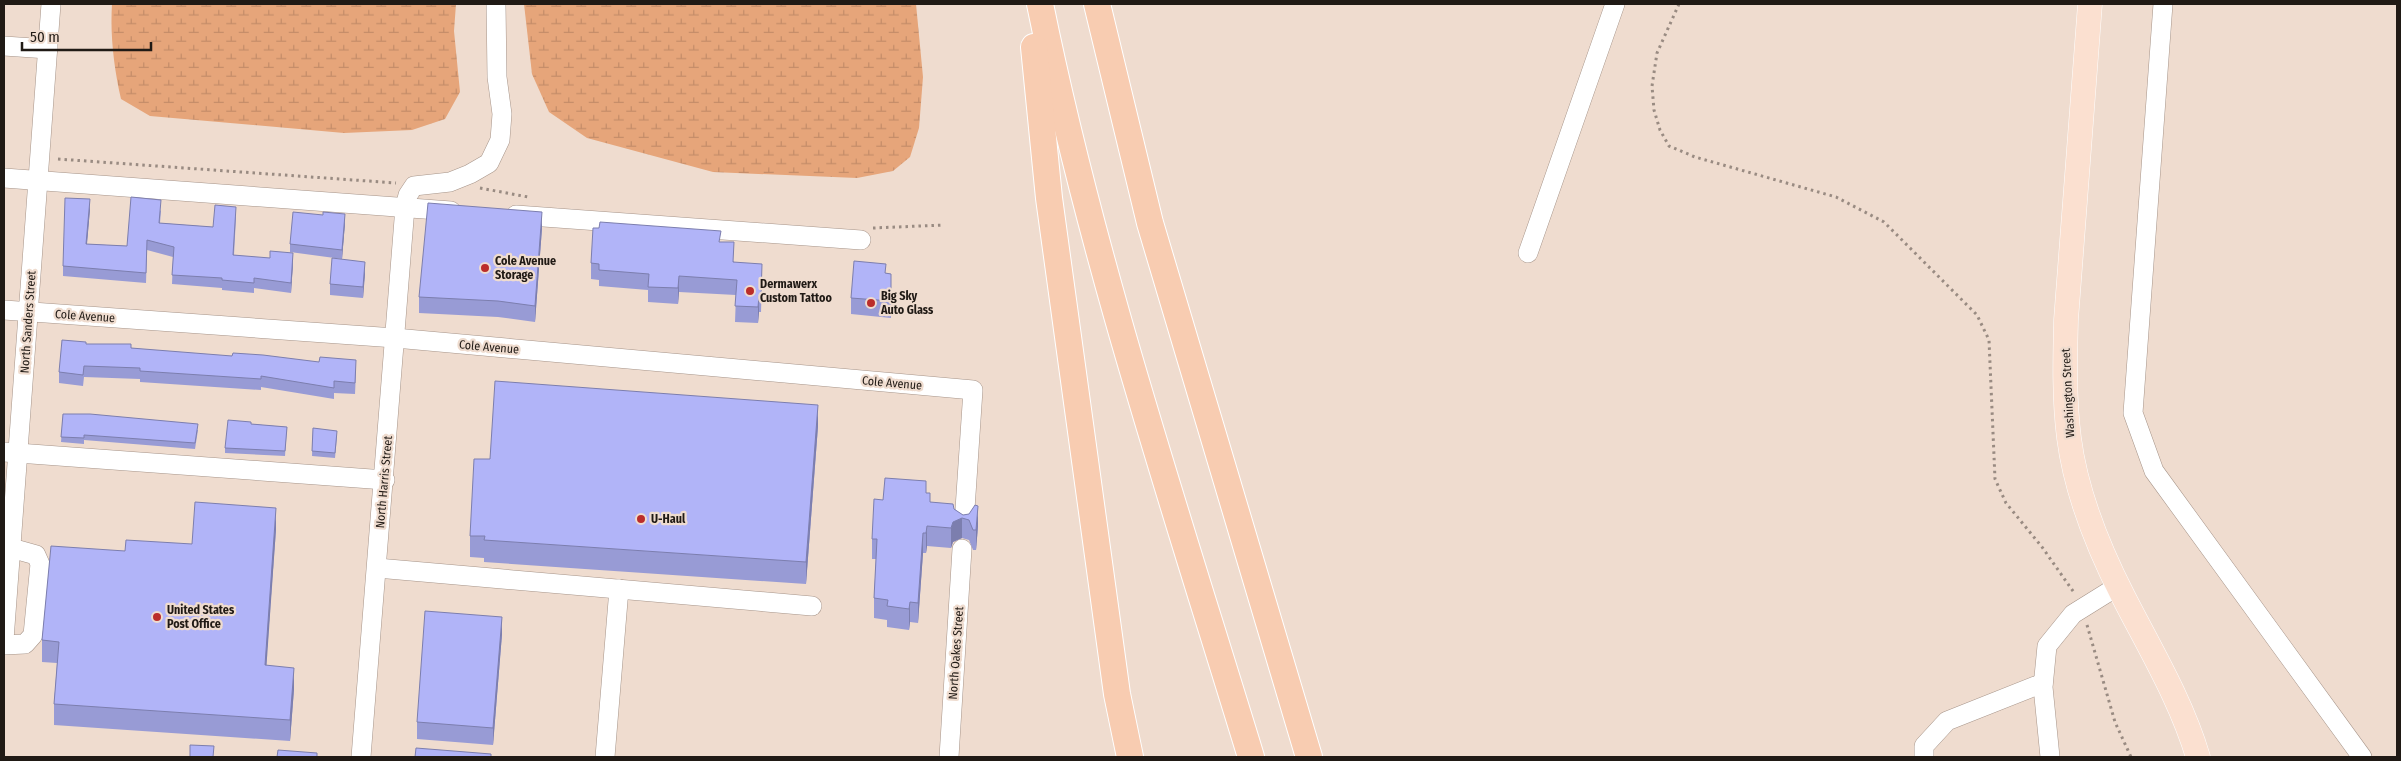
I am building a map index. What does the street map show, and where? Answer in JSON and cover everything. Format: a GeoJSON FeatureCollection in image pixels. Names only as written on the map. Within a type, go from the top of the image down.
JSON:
{"type":"FeatureCollection","features":[{"type":"Feature","properties":{"kind":"highway"},"geometry":{"type":"LineString","coordinates":[[1030,4],[1049,198],[1117,694],[1130,757]]}},
{"type":"Feature","properties":{"kind":"highway"},"geometry":{"type":"LineString","coordinates":[[1040,4],[1071,145],[1120,326],[1252,757]]}},
{"type":"Feature","properties":{"kind":"highway"},"geometry":{"type":"LineString","coordinates":[[1097,4],[1150,223],[1309,757]]}},
{"type":"Feature","properties":{"kind":"main road","name":"Washington Street"},"geometry":{"type":"LineString","coordinates":[[2090,4],[2066,320],[2066,399],[2069,438],[2077,478],[2090,518],[2118,586],[2173,694],[2198,757]]}},
{"type":"Feature","properties":{"kind":"street","name":"North Sanders Street"},"geometry":{"type":"LineString","coordinates":[[4,640],[6,591],[11,548],[11,453],[28,312],[51,4]]}},
{"type":"Feature","properties":{"kind":"street"},"geometry":{"type":"LineString","coordinates":[[414,186],[450,182],[470,174],[489,163],[500,140],[502,114],[497,77],[496,4]]}},
{"type":"Feature","properties":{"kind":"street"},"geometry":{"type":"LineString","coordinates":[[1528,253],[1616,4]]}},
{"type":"Feature","properties":{"kind":"street"},"geometry":{"type":"LineString","coordinates":[[2163,4],[2132,413],[2154,472],[2362,757]]}},
{"type":"Feature","properties":{"kind":"street"},"geometry":{"type":"LineString","coordinates":[[4,46],[48,49]]}},
{"type":"Feature","properties":{"kind":"street"},"geometry":{"type":"LineString","coordinates":[[4,178],[472,212]]}},
{"type":"Feature","properties":{"kind":"street","name":"North Harris Street"},"geometry":{"type":"LineString","coordinates":[[361,757],[385,480],[405,208],[408,195],[414,186]]}},
{"type":"Feature","properties":{"kind":"street"},"geometry":{"type":"LineString","coordinates":[[501,214],[861,240]]}},
{"type":"Feature","properties":{"kind":"street","name":"Cole Avenue"},"geometry":{"type":"LineString","coordinates":[[4,310],[395,338],[973,390],[964,524]]}},
{"type":"Feature","properties":{"kind":"street"},"geometry":{"type":"LineString","coordinates":[[11,453],[385,480]]}},
{"type":"Feature","properties":{"kind":"street"},"geometry":{"type":"LineString","coordinates":[[4,646],[25,644],[34,635],[40,564],[36,555],[11,548]]}},
{"type":"Feature","properties":{"kind":"street","name":"North Oakes Street"},"geometry":{"type":"LineString","coordinates":[[949,757],[962,549]]}},
{"type":"Feature","properties":{"kind":"street"},"geometry":{"type":"LineString","coordinates":[[377,568],[812,606]]}},
{"type":"Feature","properties":{"kind":"street"},"geometry":{"type":"LineString","coordinates":[[2050,757],[2043,684],[2047,646],[2073,614],[2118,586]]}},
{"type":"Feature","properties":{"kind":"street"},"geometry":{"type":"LineString","coordinates":[[605,757],[619,589]]}},
{"type":"Feature","properties":{"kind":"street"},"geometry":{"type":"LineString","coordinates":[[1924,757],[1924,746],[1947,721],[2043,684]]}},
{"type":"Feature","properties":{"kind":"path"},"geometry":{"type":"LineString","coordinates":[[1679,4],[1657,53],[1652,86],[1654,110],[1660,130],[1669,146],[1695,157],[1836,197],[1884,222],[1977,315],[1989,340],[1995,479],[2006,503],[2064,577],[2083,608],[2115,722],[2131,757]]}},
{"type":"Feature","properties":{"kind":"path"},"geometry":{"type":"LineString","coordinates":[[58,159],[414,186]]}},
{"type":"Feature","properties":{"kind":"green space"},"geometry":{"type":"Polygon","coordinates":[[[112,4],[456,4],[454,31],[460,92],[445,119],[412,130],[344,133],[150,116],[121,99],[113,52],[112,4]]]}},
{"type":"Feature","properties":{"kind":"green space"},"geometry":{"type":"Polygon","coordinates":[[[524,4],[916,4],[923,77],[919,128],[910,157],[893,171],[857,178],[713,172],[587,138],[549,112],[532,74],[524,4]]]}},
{"type":"Feature","properties":{"kind":"building"},"geometry":{"type":"Polygon","coordinates":[[[131,197],[161,200],[159,223],[213,227],[215,205],[236,207],[233,255],[270,258],[270,251],[293,253],[291,283],[254,278],[254,283],[222,280],[222,278],[172,275],[174,247],[147,240],[146,273],[63,266],[65,198],[90,199],[86,244],[127,246],[131,197]]]}},
{"type":"Feature","properties":{"kind":"building"},"geometry":{"type":"Polygon","coordinates":[[[428,203],[542,212],[535,306],[498,301],[419,297],[428,203]]]}},
{"type":"Feature","properties":{"kind":"building"},"geometry":{"type":"Polygon","coordinates":[[[293,212],[323,215],[323,212],[345,214],[342,250],[290,244],[293,212]]]}},
{"type":"Feature","properties":{"kind":"building"},"geometry":{"type":"Polygon","coordinates":[[[600,222],[721,231],[719,242],[734,242],[733,262],[762,264],[761,296],[759,296],[758,307],[735,306],[737,280],[679,276],[678,288],[648,287],[649,274],[599,270],[599,264],[591,263],[593,228],[599,228],[600,222]]]}},
{"type":"Feature","properties":{"kind":"building"},"geometry":{"type":"Polygon","coordinates":[[[332,258],[365,262],[363,287],[330,284],[332,258]]]}},
{"type":"Feature","properties":{"kind":"building"},"geometry":{"type":"Polygon","coordinates":[[[854,261],[886,264],[885,273],[891,274],[891,301],[851,298],[854,261]]]}},
{"type":"Feature","properties":{"kind":"building"},"geometry":{"type":"Polygon","coordinates":[[[62,340],[86,342],[86,344],[131,344],[131,348],[232,356],[233,353],[263,355],[319,362],[320,357],[356,360],[355,383],[334,381],[334,388],[261,376],[261,379],[140,371],[140,368],[84,366],[83,375],[59,372],[62,340]]]}},
{"type":"Feature","properties":{"kind":"building","name":"U-Haul"},"geometry":{"type":"Polygon","coordinates":[[[495,381],[818,405],[806,562],[484,540],[485,536],[470,536],[474,459],[490,459],[495,381]]]}},
{"type":"Feature","properties":{"kind":"building"},"geometry":{"type":"Polygon","coordinates":[[[63,414],[90,414],[198,424],[195,443],[84,435],[84,438],[61,437],[63,414]]]}},
{"type":"Feature","properties":{"kind":"building"},"geometry":{"type":"Polygon","coordinates":[[[228,420],[287,427],[285,451],[225,448],[228,420]]]}},
{"type":"Feature","properties":{"kind":"building"},"geometry":{"type":"Polygon","coordinates":[[[313,428],[337,431],[335,453],[312,451],[313,428]]]}},
{"type":"Feature","properties":{"kind":"building"},"geometry":{"type":"Polygon","coordinates":[[[885,478],[926,481],[926,493],[930,493],[930,502],[953,504],[954,509],[963,515],[969,514],[975,505],[978,506],[976,530],[973,530],[969,520],[962,518],[953,522],[951,528],[927,526],[926,533],[923,533],[918,603],[910,602],[909,609],[887,606],[888,600],[874,598],[877,539],[872,539],[874,499],[883,500],[885,478]]]}},
{"type":"Feature","properties":{"kind":"building","name":"United States Post Office"},"geometry":{"type":"Polygon","coordinates":[[[195,502],[276,508],[265,665],[294,668],[290,720],[54,704],[59,642],[42,640],[51,546],[125,551],[126,540],[192,544],[195,502]]]}},
{"type":"Feature","properties":{"kind":"building"},"geometry":{"type":"Polygon","coordinates":[[[425,611],[502,617],[493,728],[417,722],[425,611]]]}},
{"type":"Feature","properties":{"kind":"building"},"geometry":{"type":"Polygon","coordinates":[[[190,745],[214,746],[213,757],[190,757],[190,745]]]}},
{"type":"Feature","properties":{"kind":"building"},"geometry":{"type":"Polygon","coordinates":[[[416,748],[491,754],[491,757],[415,757],[416,748]]]}},
{"type":"Feature","properties":{"kind":"building"},"geometry":{"type":"Polygon","coordinates":[[[278,750],[317,753],[317,757],[277,757],[278,750]]]}},
{"type":"Feature","properties":{"kind":"place","name":"Cole Avenue Storage"},"geometry":{"type":"Point","coordinates":[485,268]}},
{"type":"Feature","properties":{"kind":"place","name":"Dermawerx Custom Tattoo"},"geometry":{"type":"Point","coordinates":[750,291]}},
{"type":"Feature","properties":{"kind":"place","name":"Big Sky Auto Glass"},"geometry":{"type":"Point","coordinates":[871,303]}},
{"type":"Feature","properties":{"kind":"place","name":"U-Haul"},"geometry":{"type":"Point","coordinates":[641,519]}},
{"type":"Feature","properties":{"kind":"place","name":"United States Post Office"},"geometry":{"type":"Point","coordinates":[157,617]}}]}
